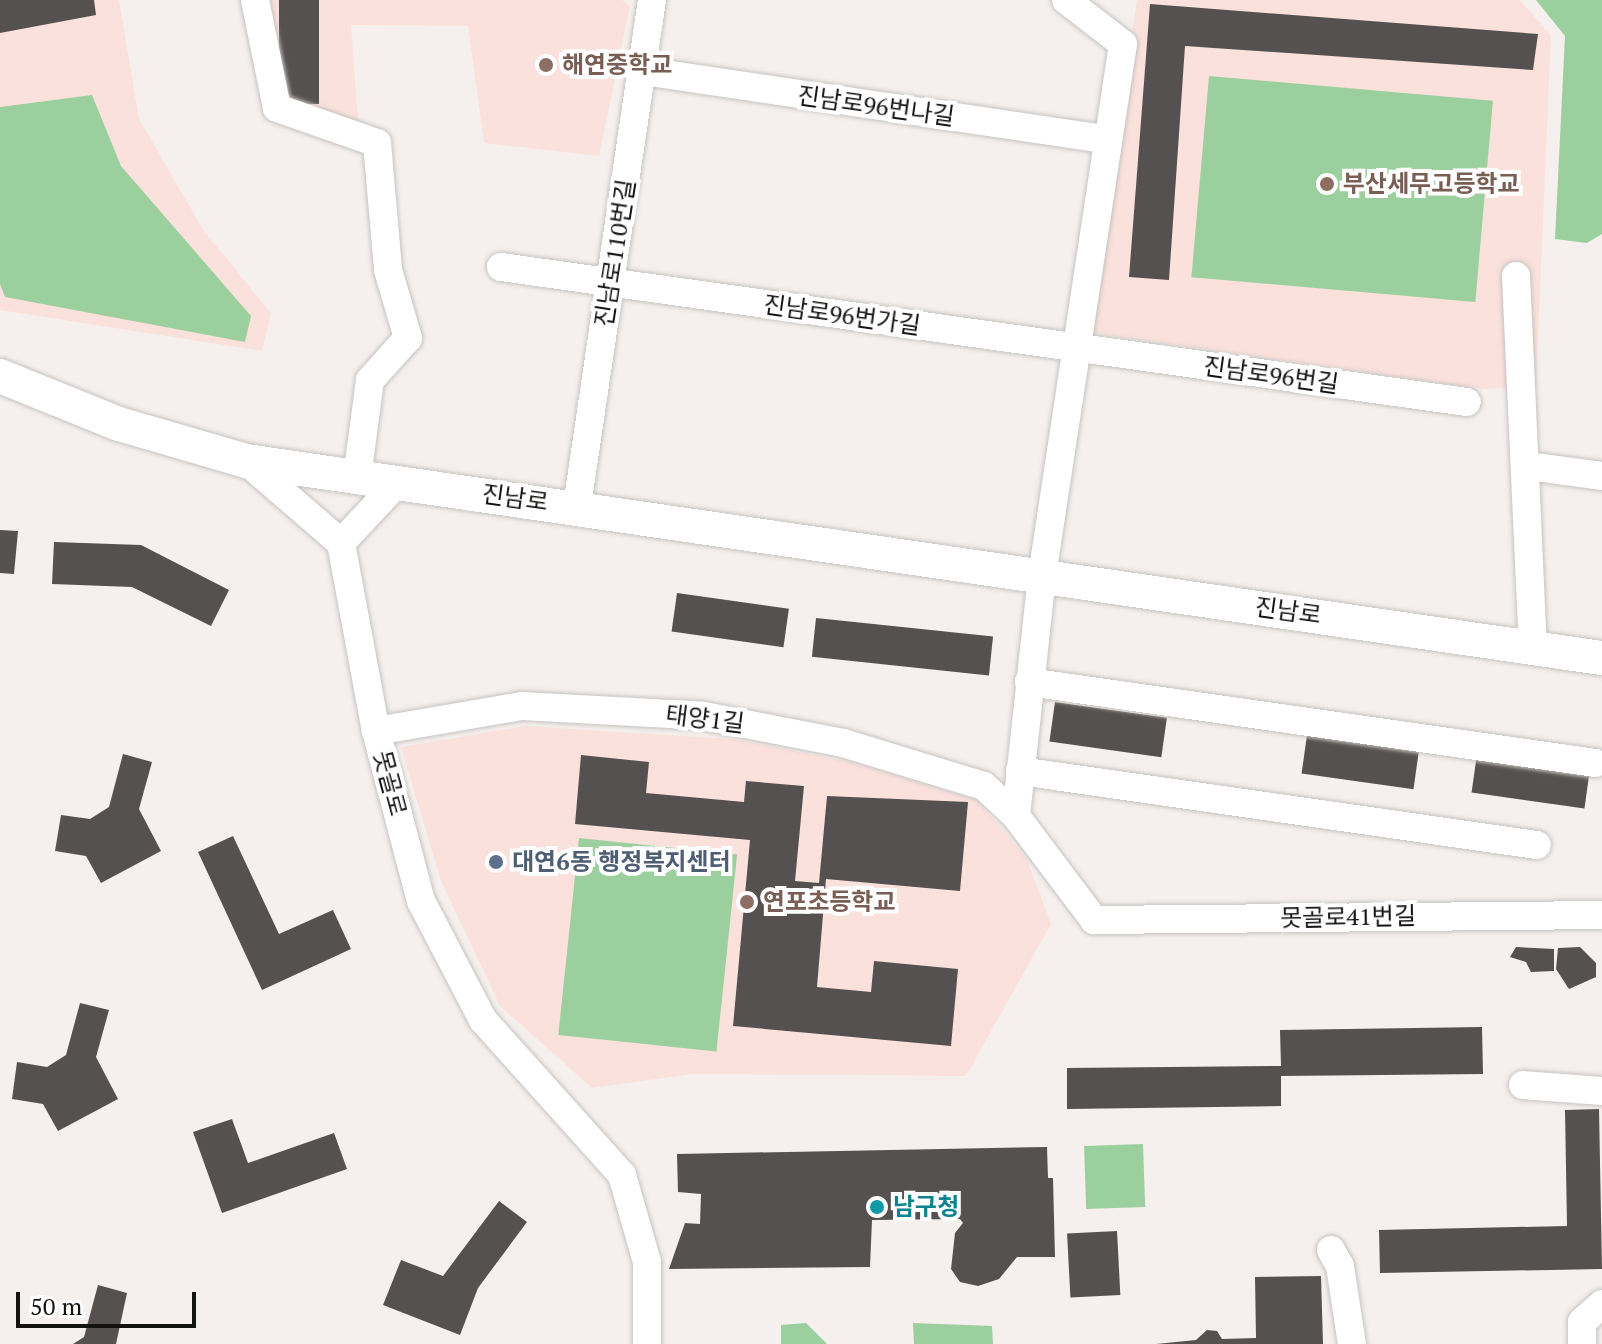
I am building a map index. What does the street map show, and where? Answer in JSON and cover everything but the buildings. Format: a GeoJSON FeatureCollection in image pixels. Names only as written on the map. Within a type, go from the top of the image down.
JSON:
{"type":"FeatureCollection","features":[{"type":"Feature","properties":{"kind":"main road","name":"진남로"},"geometry":{"type":"LineString","coordinates":[[0,376],[119,424],[246,461],[577,506],[1602,658]]}},
{"type":"Feature","properties":{"kind":"street"},"geometry":{"type":"LineString","coordinates":[[255,0],[277,108],[377,143],[388,270],[408,338],[370,380],[357,477]]}},
{"type":"Feature","properties":{"kind":"street","name":"진남로110번길"},"geometry":{"type":"LineString","coordinates":[[577,506],[652,0]]}},
{"type":"Feature","properties":{"kind":"street"},"geometry":{"type":"LineString","coordinates":[[1016,816],[1042,576],[1074,348],[1123,44],[1066,0]]}},
{"type":"Feature","properties":{"kind":"street","name":"진남로96번나길"},"geometry":{"type":"LineString","coordinates":[[643,71],[1108,140]]}},
{"type":"Feature","properties":{"kind":"street","name":"진남로96번가길"},"geometry":{"type":"LineString","coordinates":[[501,267],[1074,348]]}},
{"type":"Feature","properties":{"kind":"street"},"geometry":{"type":"LineString","coordinates":[[1516,276],[1528,466],[1533,647]]}},
{"type":"Feature","properties":{"kind":"street","name":"진남로96번길"},"geometry":{"type":"LineString","coordinates":[[1074,348],[1467,402]]}},
{"type":"Feature","properties":{"kind":"street"},"geometry":{"type":"LineString","coordinates":[[246,461],[341,543],[398,482]]}},
{"type":"Feature","properties":{"kind":"street"},"geometry":{"type":"LineString","coordinates":[[1528,466],[1602,476]]}},
{"type":"Feature","properties":{"kind":"street","name":"못골로"},"geometry":{"type":"LineString","coordinates":[[341,543],[376,731],[421,901],[483,1020],[622,1175],[647,1262],[647,1344]]}},
{"type":"Feature","properties":{"kind":"street"},"geometry":{"type":"LineString","coordinates":[[1029,682],[1595,763]]}},
{"type":"Feature","properties":{"kind":"street","name":"태양1길"},"geometry":{"type":"LineString","coordinates":[[376,731],[522,706],[704,716],[843,743],[984,786],[1016,816]]}},
{"type":"Feature","properties":{"kind":"street"},"geometry":{"type":"LineString","coordinates":[[1020,771],[1537,845]]}},
{"type":"Feature","properties":{"kind":"street","name":"못골로41번길"},"geometry":{"type":"LineString","coordinates":[[1016,816],[1094,920],[1602,915]]}},
{"type":"Feature","properties":{"kind":"street"},"geometry":{"type":"LineString","coordinates":[[1523,1085],[1602,1091]]}},
{"type":"Feature","properties":{"kind":"street"},"geometry":{"type":"LineString","coordinates":[[1331,1250],[1340,1266],[1352,1344]]}},
{"type":"Feature","properties":{"kind":"street"},"geometry":{"type":"LineString","coordinates":[[1582,1344],[1582,1322],[1602,1304]]}},
{"type":"Feature","properties":{"kind":"shaded area"},"geometry":{"type":"Polygon","coordinates":[[[0,0],[119,0],[139,119],[204,231],[271,313],[262,351],[0,310],[0,0]]]}},
{"type":"Feature","properties":{"kind":"shaded area","name":"해연중학교"},"geometry":{"type":"Polygon","coordinates":[[[264,0],[622,0],[630,6],[599,156],[484,143],[468,26],[351,25],[358,120],[282,103],[264,0]]]}},
{"type":"Feature","properties":{"kind":"shaded area","name":"부산세무고등학교"},"geometry":{"type":"Polygon","coordinates":[[[1137,0],[1520,0],[1551,36],[1536,385],[1484,389],[1086,332],[1137,0]]]}},
{"type":"Feature","properties":{"kind":"shaded area","name":"연포초등학교"},"geometry":{"type":"Polygon","coordinates":[[[525,726],[732,739],[850,762],[977,800],[1027,859],[1051,924],[966,1076],[694,1074],[592,1088],[500,1006],[441,881],[401,747],[525,726]]]}},
{"type":"Feature","properties":{"kind":"green space"},"geometry":{"type":"Polygon","coordinates":[[[1536,0],[1602,0],[1602,234],[1587,243],[1555,239],[1565,36],[1536,0]]]}},
{"type":"Feature","properties":{"kind":"green space"},"geometry":{"type":"Polygon","coordinates":[[[1209,76],[1493,101],[1475,302],[1191,277],[1209,76]]]}},
{"type":"Feature","properties":{"kind":"green space"},"geometry":{"type":"Polygon","coordinates":[[[92,95],[121,166],[251,316],[245,342],[5,297],[0,284],[0,107],[92,95]]]}},
{"type":"Feature","properties":{"kind":"green space"},"geometry":{"type":"Polygon","coordinates":[[[579,838],[737,855],[716,1052],[558,1035],[579,838]]]}},
{"type":"Feature","properties":{"kind":"green space"},"geometry":{"type":"Polygon","coordinates":[[[1143,1144],[1145,1207],[1086,1209],[1084,1146],[1143,1144]]]}},
{"type":"Feature","properties":{"kind":"green space"},"geometry":{"type":"Polygon","coordinates":[[[806,1323],[827,1344],[781,1344],[781,1325],[806,1323]]]}},
{"type":"Feature","properties":{"kind":"green space"},"geometry":{"type":"Polygon","coordinates":[[[913,1323],[992,1326],[993,1344],[914,1344],[913,1323]]]}},
{"type":"Feature","properties":{"kind":"place","name":"해연중학교"},"geometry":{"type":"Point","coordinates":[546,65]}},
{"type":"Feature","properties":{"kind":"place","name":"부산세무고등학교"},"geometry":{"type":"Point","coordinates":[1327,184]}},
{"type":"Feature","properties":{"kind":"place","name":"대연6동 행정복지센터"},"geometry":{"type":"Point","coordinates":[496,862]}},
{"type":"Feature","properties":{"kind":"place","name":"연포초등학교"},"geometry":{"type":"Point","coordinates":[747,902]}},
{"type":"Feature","properties":{"kind":"place","name":"남구청"},"geometry":{"type":"Point","coordinates":[877,1207]}}]}
